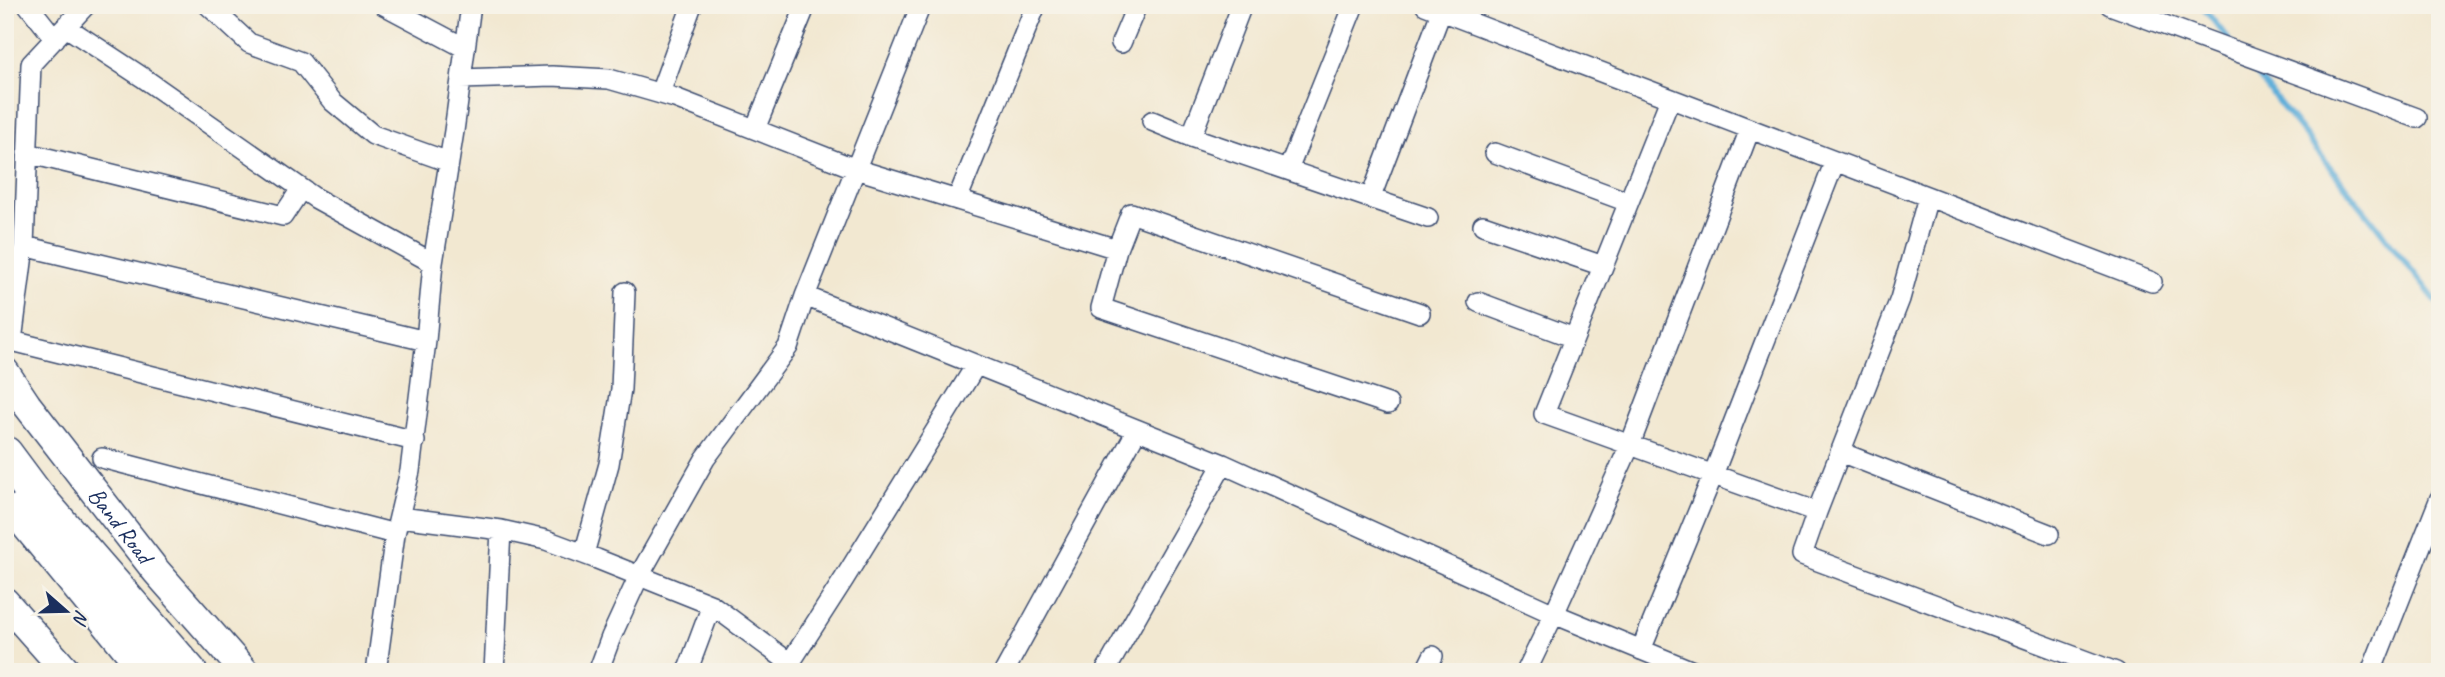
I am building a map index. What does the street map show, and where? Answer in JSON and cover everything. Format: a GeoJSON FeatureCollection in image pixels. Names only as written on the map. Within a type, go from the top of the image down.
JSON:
{"type":"FeatureCollection","features":[{"type":"Feature","properties":{"kind":"highway"},"geometry":{"type":"LineString","coordinates":[[5,454],[37,497],[189,672]]}},
{"type":"Feature","properties":{"kind":"highway"},"geometry":{"type":"LineString","coordinates":[[5,494],[150,672]]}},
{"type":"Feature","properties":{"kind":"main road","name":"Band Road"},"geometry":{"type":"LineString","coordinates":[[5,372],[27,405],[156,571],[244,672]]}},
{"type":"Feature","properties":{"kind":"main road"},"geometry":{"type":"LineString","coordinates":[[5,602],[61,669]]}},
{"type":"Feature","properties":{"kind":"street"},"geometry":{"type":"LineString","coordinates":[[28,5],[61,33],[314,198],[433,263]]}},
{"type":"Feature","properties":{"kind":"street"},"geometry":{"type":"LineString","coordinates":[[86,5],[31,64],[24,246],[9,344],[415,441]]}},
{"type":"Feature","properties":{"kind":"street"},"geometry":{"type":"LineString","coordinates":[[208,5],[249,43],[301,62],[332,101],[373,135],[449,163]]}},
{"type":"Feature","properties":{"kind":"street"},"geometry":{"type":"LineString","coordinates":[[384,5],[465,48]]}},
{"type":"Feature","properties":{"kind":"street"},"geometry":{"type":"LineString","coordinates":[[376,672],[398,526],[415,441],[433,263],[471,5]]}},
{"type":"Feature","properties":{"kind":"street"},"geometry":{"type":"LineString","coordinates":[[660,93],[692,5]]}},
{"type":"Feature","properties":{"kind":"street"},"geometry":{"type":"LineString","coordinates":[[755,129],[806,5]]}},
{"type":"Feature","properties":{"kind":"street"},"geometry":{"type":"LineString","coordinates":[[598,672],[639,576],[705,459],[788,347],[805,296],[921,5]]}},
{"type":"Feature","properties":{"kind":"street"},"geometry":{"type":"LineString","coordinates":[[957,200],[1036,5]]}},
{"type":"Feature","properties":{"kind":"street"},"geometry":{"type":"LineString","coordinates":[[1121,43],[1137,5]]}},
{"type":"Feature","properties":{"kind":"street"},"geometry":{"type":"LineString","coordinates":[[1191,137],[1242,5]]}},
{"type":"Feature","properties":{"kind":"street"},"geometry":{"type":"LineString","coordinates":[[1288,170],[1353,5]]}},
{"type":"Feature","properties":{"kind":"street"},"geometry":{"type":"LineString","coordinates":[[2110,5],[2417,118]]}},
{"type":"Feature","properties":{"kind":"street"},"geometry":{"type":"LineString","coordinates":[[1371,197],[1433,8],[2152,282]]}},
{"type":"Feature","properties":{"kind":"street"},"geometry":{"type":"LineString","coordinates":[[461,79],[552,76],[609,79],[660,93],[856,169],[1117,249]]}},
{"type":"Feature","properties":{"kind":"street"},"geometry":{"type":"LineString","coordinates":[[1670,99],[1544,414],[1816,512]]}},
{"type":"Feature","properties":{"kind":"street"},"geometry":{"type":"LineString","coordinates":[[1152,121],[1191,137],[1428,218]]}},
{"type":"Feature","properties":{"kind":"street"},"geometry":{"type":"LineString","coordinates":[[1527,672],[1630,445],[1750,129]]}},
{"type":"Feature","properties":{"kind":"street"},"geometry":{"type":"LineString","coordinates":[[27,153],[283,216],[301,189]]}},
{"type":"Feature","properties":{"kind":"street"},"geometry":{"type":"LineString","coordinates":[[1495,153],[1629,202]]}},
{"type":"Feature","properties":{"kind":"street"},"geometry":{"type":"LineString","coordinates":[[1641,650],[1713,475],[1835,161]]}},
{"type":"Feature","properties":{"kind":"street"},"geometry":{"type":"LineString","coordinates":[[1928,197],[1900,299],[1816,512],[1802,555],[2116,672]]}},
{"type":"Feature","properties":{"kind":"street"},"geometry":{"type":"LineString","coordinates":[[1388,404],[1101,308],[1117,249],[1131,213],[1420,313]]}},
{"type":"Feature","properties":{"kind":"street"},"geometry":{"type":"LineString","coordinates":[[1483,225],[1603,266]]}},
{"type":"Feature","properties":{"kind":"street"},"geometry":{"type":"LineString","coordinates":[[24,246],[426,341]]}},
{"type":"Feature","properties":{"kind":"street"},"geometry":{"type":"LineString","coordinates":[[584,554],[609,464],[619,402],[625,292]]}},
{"type":"Feature","properties":{"kind":"street"},"geometry":{"type":"LineString","coordinates":[[805,296],[1223,464],[1554,614],[1695,672]]}},
{"type":"Feature","properties":{"kind":"street"},"geometry":{"type":"LineString","coordinates":[[1478,302],[1574,338]]}},
{"type":"Feature","properties":{"kind":"street"},"geometry":{"type":"LineString","coordinates":[[102,458],[398,526],[501,530],[546,540],[712,605],[788,667],[976,365]]}},
{"type":"Feature","properties":{"kind":"street"},"geometry":{"type":"LineString","coordinates":[[1004,672],[1137,430]]}},
{"type":"Feature","properties":{"kind":"street"},"geometry":{"type":"LineString","coordinates":[[1840,452],[2049,534]]}},
{"type":"Feature","properties":{"kind":"street"},"geometry":{"type":"LineString","coordinates":[[1105,672],[1223,464]]}},
{"type":"Feature","properties":{"kind":"street"},"geometry":{"type":"LineString","coordinates":[[2371,672],[2440,498]]}},
{"type":"Feature","properties":{"kind":"street"},"geometry":{"type":"LineString","coordinates":[[494,672],[501,530]]}},
{"type":"Feature","properties":{"kind":"street"},"geometry":{"type":"LineString","coordinates":[[687,672],[712,605]]}},
{"type":"Feature","properties":{"kind":"waterway"},"geometry":{"type":"LineString","coordinates":[[2201,5],[2232,44]]}},
{"type":"Feature","properties":{"kind":"waterway"},"geometry":{"type":"LineString","coordinates":[[2246,61],[2440,306]]}}]}
